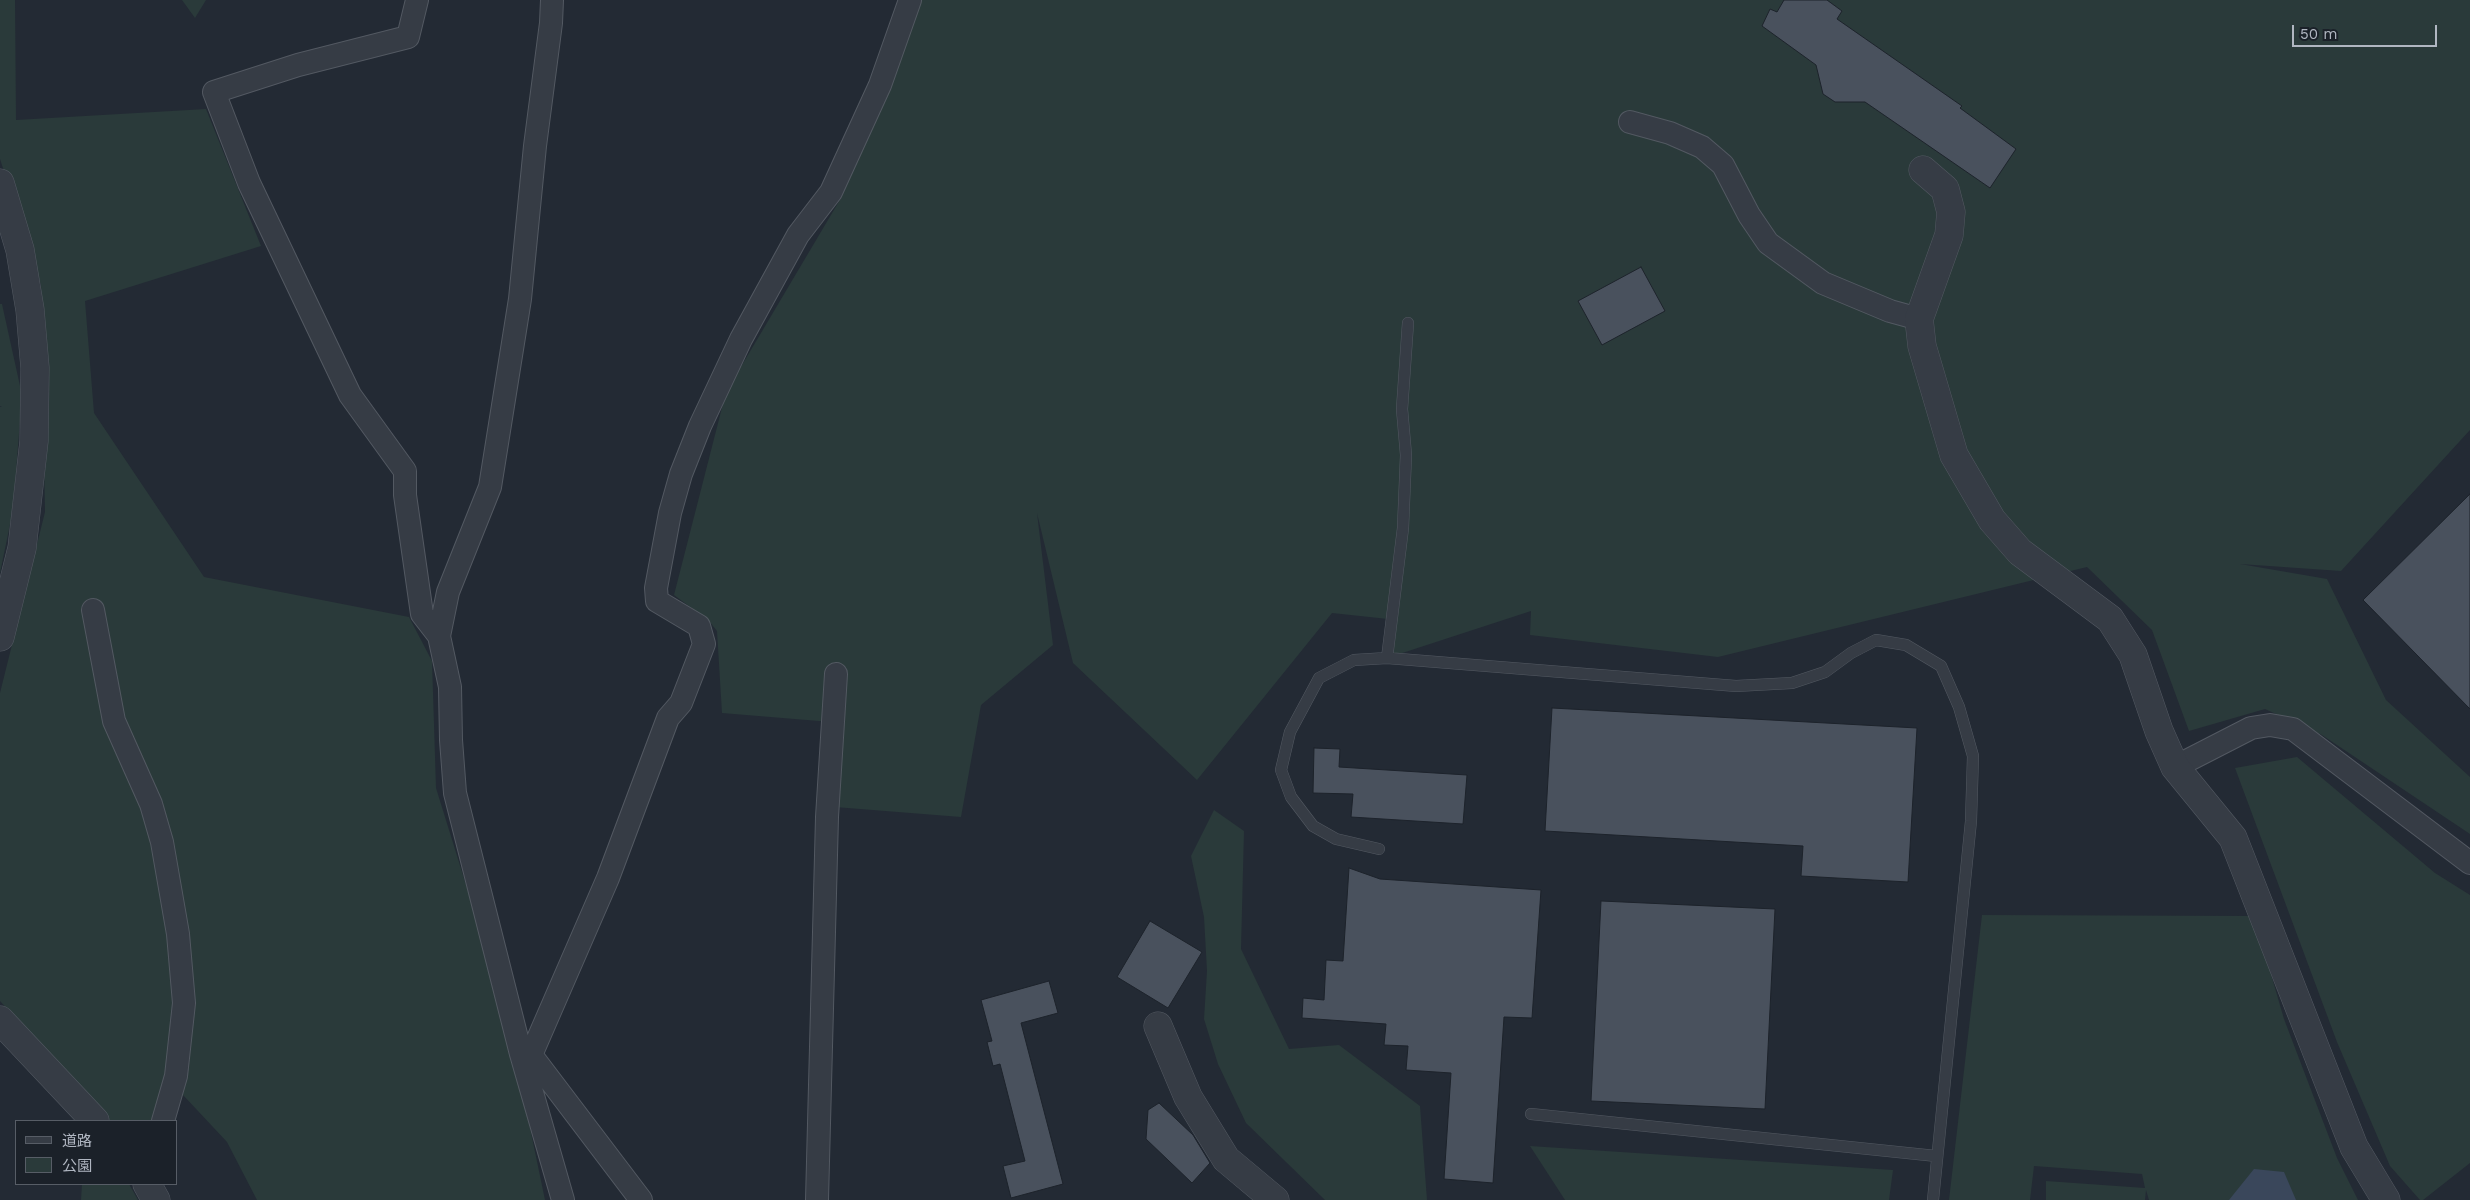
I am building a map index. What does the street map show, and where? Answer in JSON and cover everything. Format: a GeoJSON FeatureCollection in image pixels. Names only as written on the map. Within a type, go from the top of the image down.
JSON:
{"type":"FeatureCollection","features":[{"type":"Feature","properties":{"kind":"street"},"geometry":{"type":"LineString","coordinates":[[417,0],[408,37],[298,65],[214,92],[249,184],[350,395],[405,471],[405,495],[422,614],[439,636]]}},
{"type":"Feature","properties":{"kind":"street"},"geometry":{"type":"LineString","coordinates":[[552,0],[551,23],[534,146],[520,299],[490,487],[448,592],[439,636],[450,687],[455,793],[526,1054],[563,1200]]}},
{"type":"Feature","properties":{"kind":"street"},"geometry":{"type":"LineString","coordinates":[[526,1054],[608,878],[668,718],[681,702],[704,644],[699,626],[657,601],[656,588],[670,513],[681,474],[700,426],[741,339],[798,235],[831,192],[880,85],[910,0]]}},
{"type":"Feature","properties":{"kind":"street"},"geometry":{"type":"LineString","coordinates":[[1630,122],[1670,133],[1702,147],[1723,165],[1749,216],[1768,243],[1823,283],[1890,311],[1919,319]]}},
{"type":"Feature","properties":{"kind":"street"},"geometry":{"type":"LineString","coordinates":[[1922,170],[1945,189],[1951,212],[1949,235],[1919,319],[1922,346],[1954,455],[1992,520],[2020,552],[2110,620],[2133,655],[2159,731],[2175,767],[2233,838],[2354,1147],[2386,1200]]}},
{"type":"Feature","properties":{"kind":"street"},"geometry":{"type":"LineString","coordinates":[[0,183],[20,250],[30,310],[35,368],[34,441],[22,548],[0,638]]}},
{"type":"Feature","properties":{"kind":"street"},"geometry":{"type":"LineString","coordinates":[[93,610],[114,721],[151,804],[162,842],[178,934],[184,1003],[176,1076],[163,1120]]}},
{"type":"Feature","properties":{"kind":"street"},"geometry":{"type":"LineString","coordinates":[[817,1200],[827,817],[836,674]]}},
{"type":"Feature","properties":{"kind":"street"},"geometry":{"type":"LineString","coordinates":[[2175,767],[2251,728],[2270,725],[2293,728],[2470,863]]}},
{"type":"Feature","properties":{"kind":"street"},"geometry":{"type":"LineString","coordinates":[[0,1020],[94,1120]]}},
{"type":"Feature","properties":{"kind":"street"},"geometry":{"type":"LineString","coordinates":[[1158,1026],[1188,1096],[1226,1159],[1275,1200]]}},
{"type":"Feature","properties":{"kind":"street"},"geometry":{"type":"LineString","coordinates":[[526,1054],[641,1200]]}},
{"type":"Feature","properties":{"kind":"street"},"geometry":{"type":"LineString","coordinates":[[148,1185],[156,1200]]}},
{"type":"Feature","properties":{"kind":"lane"},"geometry":{"type":"LineString","coordinates":[[1387,658],[1403,528],[1406,456],[1402,409],[1408,324]]}},
{"type":"Feature","properties":{"kind":"lane"},"geometry":{"type":"LineString","coordinates":[[1379,849],[1336,840],[1313,826],[1291,797],[1281,770],[1290,732],[1319,678],[1354,660],[1387,658],[1736,686],[1792,683],[1825,672],[1851,653],[1876,640],[1906,645],[1941,666],[1959,707],[1973,756],[1971,821],[1933,1200]]}},
{"type":"Feature","properties":{"kind":"lane"},"geometry":{"type":"LineString","coordinates":[[1531,1114],[1936,1156]]}},
{"type":"Feature","properties":{"kind":"green space"},"geometry":{"type":"Polygon","coordinates":[[[0,0],[15,0],[16,120],[206,109],[261,246],[85,301],[94,413],[204,577],[409,617],[432,661],[436,788],[507,1017],[545,1200],[257,1200],[227,1142],[183,1095],[169,1120],[109,1120],[0,1001],[0,693],[45,512],[41,285],[0,159],[0,0]]]}},
{"type":"Feature","properties":{"kind":"green space"},"geometry":{"type":"Polygon","coordinates":[[[182,0],[206,0],[195,18],[182,0]]]}},
{"type":"Feature","properties":{"kind":"green space"},"geometry":{"type":"Polygon","coordinates":[[[921,0],[2470,0],[2470,430],[2341,571],[2240,564],[2327,579],[2386,700],[2470,777],[2470,834],[2322,735],[2265,709],[2189,731],[2152,630],[2087,567],[1718,657],[1530,635],[1531,611],[1387,658],[1388,619],[1332,613],[1197,780],[1073,663],[1037,513],[1053,645],[981,705],[961,817],[835,807],[843,723],[722,713],[717,631],[709,621],[674,595],[726,392],[841,198],[921,0]]]}},
{"type":"Feature","properties":{"kind":"green space"},"geometry":{"type":"Polygon","coordinates":[[[0,304],[2,304],[22,395],[13,510],[0,573],[0,407],[2,406],[0,406],[0,304]]]}},
{"type":"Feature","properties":{"kind":"green space"},"geometry":{"type":"Polygon","coordinates":[[[2297,757],[2435,873],[2470,895],[2470,1163],[2423,1200],[2420,1200],[2390,1166],[2337,1042],[2235,768],[2297,757]]]}},
{"type":"Feature","properties":{"kind":"green space"},"geometry":{"type":"Polygon","coordinates":[[[1214,810],[1244,831],[1241,949],[1289,1049],[1339,1045],[1420,1106],[1427,1200],[1325,1200],[1246,1123],[1218,1064],[1204,1019],[1207,971],[1204,917],[1191,856],[1214,810]]]}},
{"type":"Feature","properties":{"kind":"green space"},"geometry":{"type":"Polygon","coordinates":[[[1982,915],[2254,916],[2284,1019],[2337,1158],[2358,1200],[2149,1200],[2146,1190],[2145,1200],[2046,1200],[2046,1181],[2145,1188],[2142,1174],[2034,1166],[2030,1200],[1949,1200],[1982,915]]]}},
{"type":"Feature","properties":{"kind":"green space"},"geometry":{"type":"Polygon","coordinates":[[[1530,1146],[1893,1170],[1889,1200],[1565,1200],[1530,1146]]]}},
{"type":"Feature","properties":{"kind":"green space"},"geometry":{"type":"Polygon","coordinates":[[[82,1185],[130,1185],[138,1200],[81,1200],[82,1185]]]}},
{"type":"Feature","properties":{"kind":"water"},"geometry":{"type":"Polygon","coordinates":[[[2254,1169],[2284,1172],[2296,1200],[2229,1200],[2254,1169]]]}},
{"type":"Feature","properties":{"kind":"building"},"geometry":{"type":"Polygon","coordinates":[[[1784,0],[1827,0],[1842,11],[1837,19],[1962,106],[1960,108],[2016,149],[1990,188],[1865,102],[1835,102],[1823,94],[1816,65],[1762,26],[1770,9],[1777,12],[1784,0]]]}},
{"type":"Feature","properties":{"kind":"building"},"geometry":{"type":"Polygon","coordinates":[[[1641,267],[1665,311],[1602,345],[1578,301],[1641,267]]]}},
{"type":"Feature","properties":{"kind":"building"},"geometry":{"type":"Polygon","coordinates":[[[2470,494],[2470,709],[2363,600],[2470,494]]]}},
{"type":"Feature","properties":{"kind":"building"},"geometry":{"type":"Polygon","coordinates":[[[1552,708],[1917,728],[1908,882],[1801,876],[1803,846],[1545,831],[1552,708]]]}},
{"type":"Feature","properties":{"kind":"building"},"geometry":{"type":"Polygon","coordinates":[[[1314,748],[1340,749],[1339,767],[1467,775],[1463,824],[1351,817],[1353,794],[1313,793],[1314,748]]]}},
{"type":"Feature","properties":{"kind":"building"},"geometry":{"type":"Polygon","coordinates":[[[1349,868],[1380,879],[1541,890],[1532,1018],[1504,1017],[1493,1183],[1444,1179],[1451,1073],[1406,1070],[1408,1046],[1384,1045],[1386,1024],[1302,1018],[1303,998],[1324,1000],[1326,960],[1343,961],[1349,868]]]}},
{"type":"Feature","properties":{"kind":"building"},"geometry":{"type":"Polygon","coordinates":[[[1601,901],[1775,909],[1765,1109],[1591,1101],[1601,901]]]}},
{"type":"Feature","properties":{"kind":"building"},"geometry":{"type":"Polygon","coordinates":[[[1150,921],[1202,952],[1168,1008],[1117,977],[1150,921]]]}},
{"type":"Feature","properties":{"kind":"building"},"geometry":{"type":"Polygon","coordinates":[[[1049,981],[1058,1013],[1021,1023],[1063,1184],[1011,1198],[1003,1166],[1025,1161],[1000,1064],[993,1066],[987,1042],[992,1041],[981,1000],[1049,981]]]}},
{"type":"Feature","properties":{"kind":"building"},"geometry":{"type":"Polygon","coordinates":[[[1159,1103],[1193,1135],[1210,1163],[1192,1183],[1146,1139],[1148,1110],[1159,1103]]]}}]}
